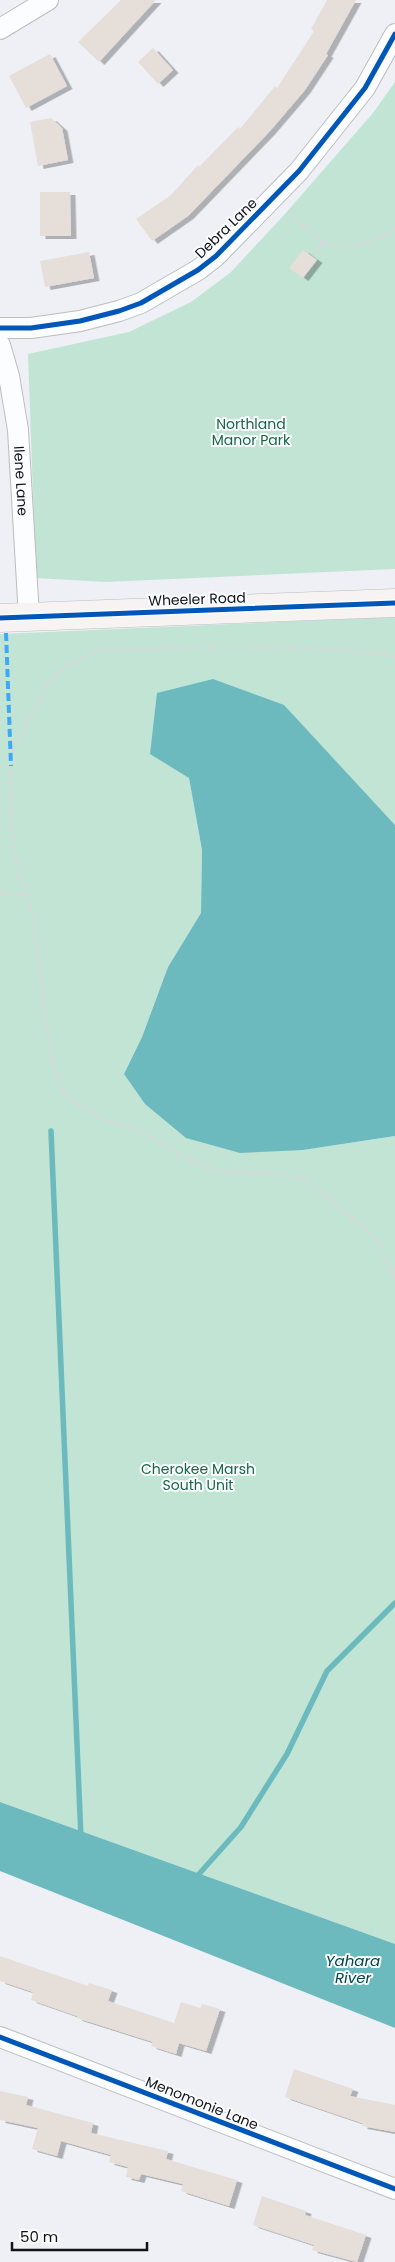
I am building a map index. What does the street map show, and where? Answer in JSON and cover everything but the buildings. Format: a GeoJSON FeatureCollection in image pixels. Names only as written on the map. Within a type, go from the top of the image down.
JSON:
{"type":"FeatureCollection","features":[{"type":"Feature","properties":{"kind":"street"},"geometry":{"type":"LineString","coordinates":[[0,29],[48,0]]}},
{"type":"Feature","properties":{"kind":"street","name":"Debra Lane"},"geometry":{"type":"LineString","coordinates":[[0,328],[31,328],[80,321],[120,310],[141,302],[198,270],[216,256],[299,171],[365,88],[395,34]]}},
{"type":"Feature","properties":{"kind":"street","name":"Ilene Lane"},"geometry":{"type":"LineString","coordinates":[[0,345],[18,430],[29,617]]}},
{"type":"Feature","properties":{"kind":"street","name":"Wheeler Road"},"geometry":{"type":"LineString","coordinates":[[0,618],[395,602]]}},
{"type":"Feature","properties":{"kind":"street","name":"Menomonie Lane"},"geometry":{"type":"LineString","coordinates":[[0,2037],[395,2189]]}},
{"type":"Feature","properties":{"kind":"path"},"geometry":{"type":"LineString","coordinates":[[290,213],[326,245],[352,247],[380,238],[395,228]]}},
{"type":"Feature","properties":{"kind":"path"},"geometry":{"type":"LineString","coordinates":[[315,252],[323,242]]}},
{"type":"Feature","properties":{"kind":"path"},"geometry":{"type":"LineString","coordinates":[[395,656],[334,648],[221,647],[96,650],[73,662],[53,677],[14,748],[10,766],[12,840],[17,865],[34,921],[52,1057],[64,1092],[76,1104],[108,1121],[126,1125],[163,1143],[181,1157],[216,1171],[282,1174],[304,1179],[367,1229],[378,1244],[395,1277]]}},
{"type":"Feature","properties":{"kind":"path"},"geometry":{"type":"LineString","coordinates":[[0,893],[15,896],[26,892]]}},
{"type":"Feature","properties":{"kind":"green space","name":"Northland Manor Park"},"geometry":{"type":"Polygon","coordinates":[[[395,82],[395,569],[106,582],[36,578],[28,354],[129,332],[191,302],[231,272],[284,215],[373,113],[395,82]]]}},
{"type":"Feature","properties":{"kind":"green space","name":"Cherokee Marsh South Unit"},"geometry":{"type":"Polygon","coordinates":[[[395,617],[395,825],[364,792],[189,778],[202,850],[201,913],[168,967],[142,1037],[124,1074],[303,1150],[395,1136],[395,1944],[0,1802],[0,634],[395,617]]]}},
{"type":"Feature","properties":{"kind":"water"},"geometry":{"type":"Polygon","coordinates":[[[213,679],[284,705],[395,825],[395,1136],[303,1150],[240,1153],[186,1138],[145,1104],[124,1074],[142,1037],[168,967],[201,913],[202,850],[189,778],[150,754],[157,693],[213,679]]]}},
{"type":"Feature","properties":{"kind":"water","name":"Yahara River"},"geometry":{"type":"Polygon","coordinates":[[[0,1802],[395,1944],[395,2028],[0,1871],[0,1802]]]}},
{"type":"Feature","properties":{"kind":"waterway"},"geometry":{"type":"LineString","coordinates":[[51,1131],[81,1838]]}},
{"type":"Feature","properties":{"kind":"waterway"},"geometry":{"type":"LineString","coordinates":[[196,1881],[199,1874],[241,1827],[287,1754],[327,1671],[395,1603]]}},
{"type":"Feature","properties":{"kind":"marked path"},"geometry":{"type":"LineString","coordinates":[[6,633],[11,766]]}},
{"type":"Feature","properties":{"kind":"cycle path"},"geometry":{"type":"LineString","coordinates":[[0,328],[31,328],[80,321],[119,311],[141,303],[198,270],[216,256],[299,171],[365,88],[395,34]]}},
{"type":"Feature","properties":{"kind":"cycle path"},"geometry":{"type":"LineString","coordinates":[[0,618],[395,603]]}},
{"type":"Feature","properties":{"kind":"cycle path"},"geometry":{"type":"LineString","coordinates":[[0,2037],[395,2189]]}}]}
